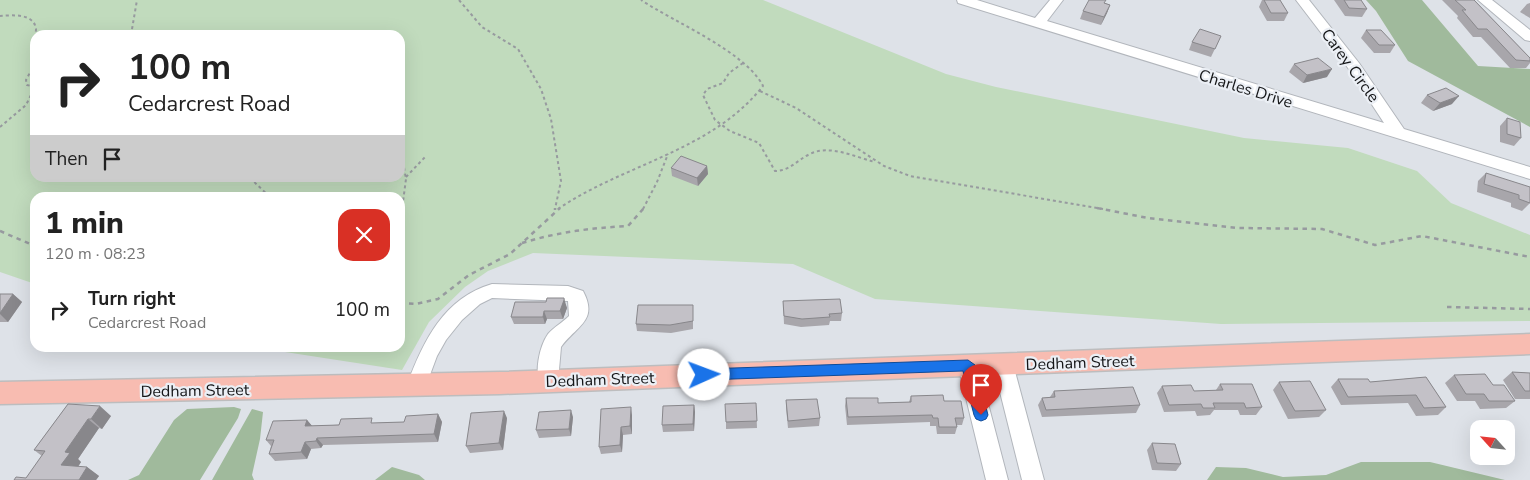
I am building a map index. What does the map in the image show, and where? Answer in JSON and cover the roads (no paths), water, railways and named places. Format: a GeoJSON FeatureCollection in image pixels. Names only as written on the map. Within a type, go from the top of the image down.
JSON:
{"type":"FeatureCollection","features":[{"type":"Feature","properties":{"kind":"main road","name":"Dedham Street"},"geometry":{"type":"LineString","coordinates":[[0,393],[548,381],[1530,344]]}},
{"type":"Feature","properties":{"kind":"street","name":"Charles Drive"},"geometry":{"type":"LineString","coordinates":[[963,0],[1530,173]]}},
{"type":"Feature","properties":{"kind":"street"},"geometry":{"type":"LineString","coordinates":[[1039,22],[1057,0]]}},
{"type":"Feature","properties":{"kind":"street","name":"Carey Circle"},"geometry":{"type":"LineString","coordinates":[[1302,0],[1354,66],[1398,132]]}},
{"type":"Feature","properties":{"kind":"street"},"geometry":{"type":"LineString","coordinates":[[1484,0],[1530,37]]}},
{"type":"Feature","properties":{"kind":"street"},"geometry":{"type":"LineString","coordinates":[[417,385],[429,350],[441,333],[474,297],[483,292],[492,291],[568,294],[576,296],[578,316],[569,330],[552,346],[548,381]]}},
{"type":"Feature","properties":{"kind":"street"},"geometry":{"type":"LineString","coordinates":[[1003,364],[1008,390],[1033,480]]}},
{"type":"Feature","properties":{"kind":"street"},"geometry":{"type":"LineString","coordinates":[[968,365],[997,480]]}}]}
